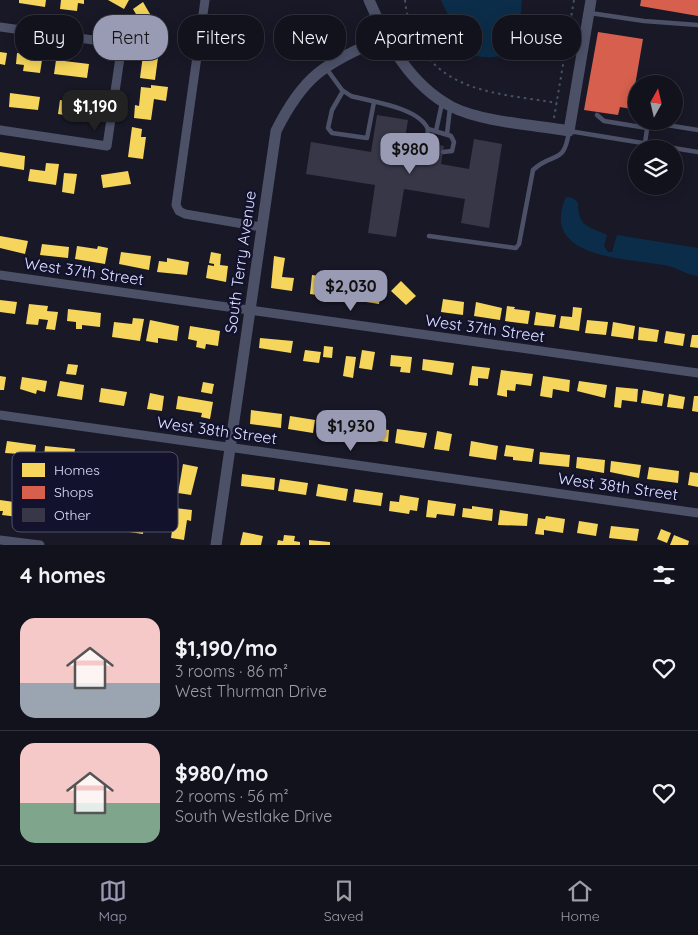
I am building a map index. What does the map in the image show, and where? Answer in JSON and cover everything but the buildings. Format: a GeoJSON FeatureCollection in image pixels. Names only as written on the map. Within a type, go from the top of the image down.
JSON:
{"type":"FeatureCollection","features":[{"type":"Feature","properties":{"kind":"street"},"geometry":{"type":"LineString","coordinates":[[205,0],[176,205],[179,211],[185,214],[261,227]]}},
{"type":"Feature","properties":{"kind":"street"},"geometry":{"type":"LineString","coordinates":[[369,0],[375,15]]}},
{"type":"Feature","properties":{"kind":"street"},"geometry":{"type":"LineString","coordinates":[[401,60],[430,94],[447,104],[476,116],[569,131],[587,12],[591,0]]}},
{"type":"Feature","properties":{"kind":"street"},"geometry":{"type":"LineString","coordinates":[[0,27],[122,44],[107,146],[0,130]]}},
{"type":"Feature","properties":{"kind":"street","name":"South Terry Avenue"},"geometry":{"type":"LineString","coordinates":[[216,545],[276,131],[296,95],[325,67],[356,52]]}},
{"type":"Feature","properties":{"kind":"street","name":"West 37th Street"},"geometry":{"type":"LineString","coordinates":[[0,275],[698,373]]}},
{"type":"Feature","properties":{"kind":"street","name":"West 38th Street"},"geometry":{"type":"LineString","coordinates":[[0,415],[698,513]]}},
{"type":"Feature","properties":{"kind":"street"},"geometry":{"type":"LineString","coordinates":[[0,540],[40,545]]}},
{"type":"Feature","properties":{"kind":"lane"},"geometry":{"type":"LineString","coordinates":[[587,12],[644,21],[698,25]]}},
{"type":"Feature","properties":{"kind":"lane"},"geometry":{"type":"LineString","coordinates":[[325,67],[343,91],[351,96],[417,116],[428,129],[447,134],[453,139],[454,147],[451,153],[443,152]]}},
{"type":"Feature","properties":{"kind":"lane"},"geometry":{"type":"LineString","coordinates":[[343,91],[329,118],[328,128],[332,133],[367,138],[374,102]]}},
{"type":"Feature","properties":{"kind":"lane"},"geometry":{"type":"LineString","coordinates":[[436,131],[447,104]]}},
{"type":"Feature","properties":{"kind":"lane"},"geometry":{"type":"LineString","coordinates":[[447,104],[447,134]]}},
{"type":"Feature","properties":{"kind":"lane"},"geometry":{"type":"LineString","coordinates":[[597,115],[604,121],[628,125]]}},
{"type":"Feature","properties":{"kind":"lane"},"geometry":{"type":"LineString","coordinates":[[683,128],[698,130]]}},
{"type":"Feature","properties":{"kind":"lane"},"geometry":{"type":"LineString","coordinates":[[428,129],[426,146],[432,150]]}},
{"type":"Feature","properties":{"kind":"lane"},"geometry":{"type":"LineString","coordinates":[[429,236],[516,248],[533,170],[561,155],[566,149],[569,131],[628,140]]}},
{"type":"Feature","properties":{"kind":"lane"},"geometry":{"type":"LineString","coordinates":[[683,150],[698,152]]}},
{"type":"Feature","properties":{"kind":"path"},"geometry":{"type":"LineString","coordinates":[[405,0],[407,15],[421,48],[443,72],[455,80],[477,89],[557,103]]}},
{"type":"Feature","properties":{"kind":"path"},"geometry":{"type":"LineString","coordinates":[[553,128],[574,0]]}},
{"type":"Feature","properties":{"kind":"water"},"geometry":{"type":"Polygon","coordinates":[[[441,0],[522,0],[521,15],[492,15],[492,57],[482,57],[482,15],[448,15],[441,0]]]}},
{"type":"Feature","properties":{"kind":"water"},"geometry":{"type":"Polygon","coordinates":[[[566,197],[573,198],[578,203],[582,222],[590,228],[607,235],[604,246],[608,252],[612,252],[617,235],[698,248],[698,276],[669,266],[592,252],[576,244],[565,233],[561,218],[566,197]]]}}]}
